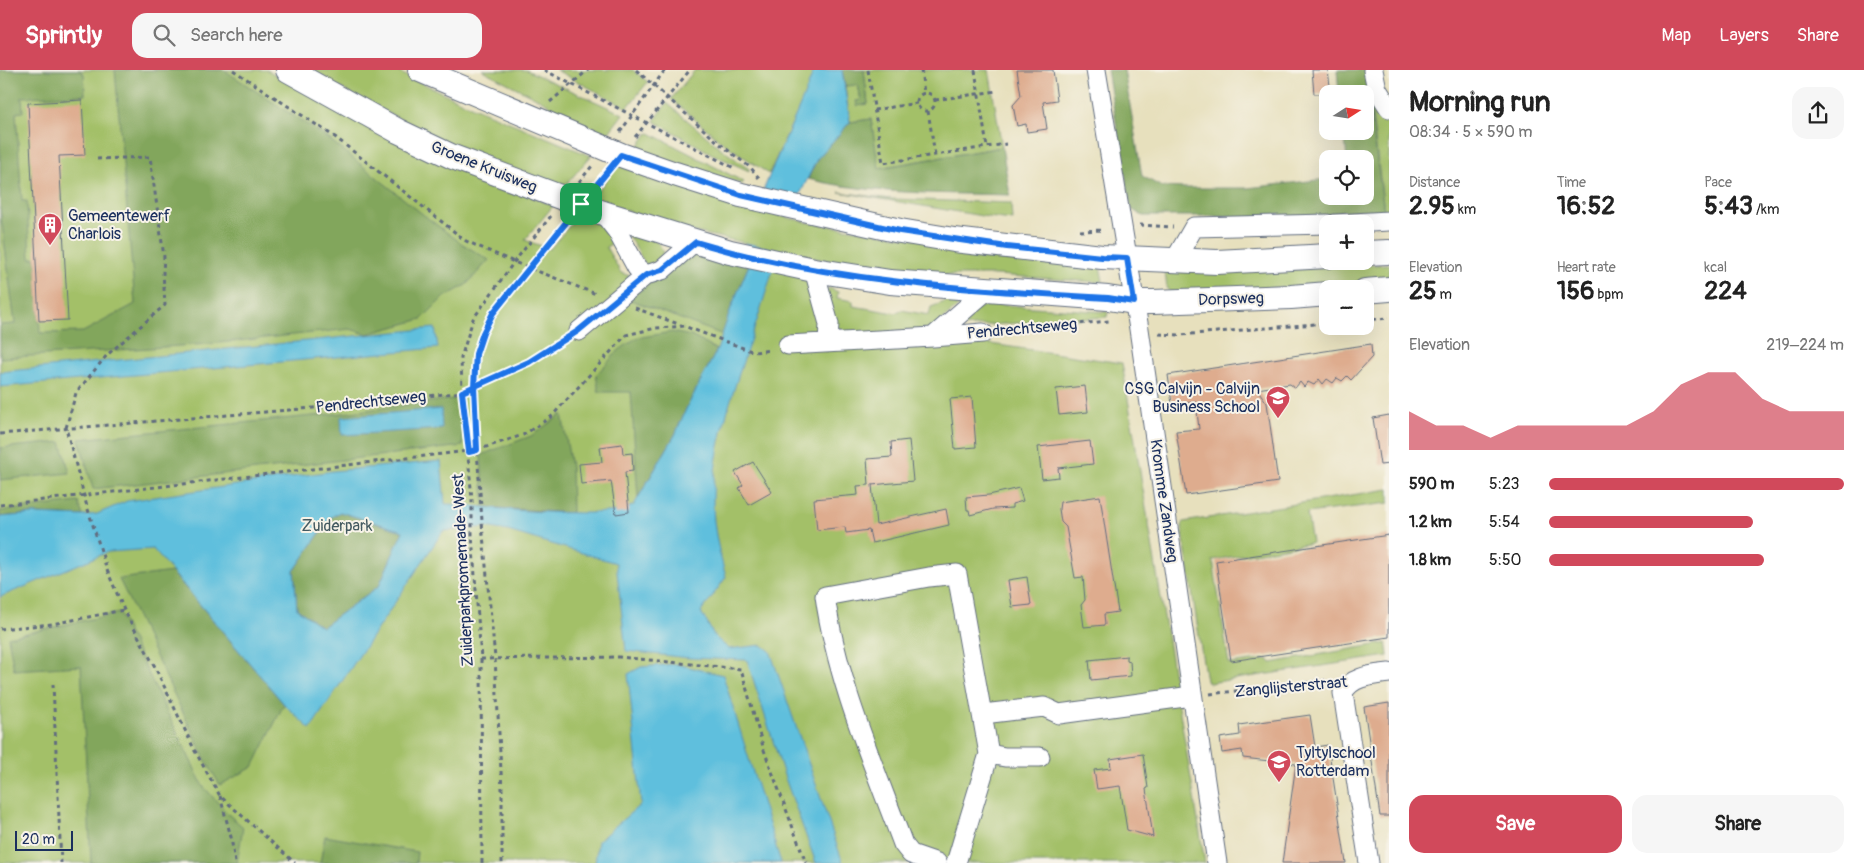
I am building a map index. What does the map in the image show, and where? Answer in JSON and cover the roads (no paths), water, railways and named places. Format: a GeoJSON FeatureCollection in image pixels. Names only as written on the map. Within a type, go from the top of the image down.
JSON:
{"type":"FeatureCollection","features":[{"type":"Feature","properties":{"kind":"main road","name":"Groene Kruisweg"},"geometry":{"type":"LineString","coordinates":[[288,70],[389,126],[453,157],[581,204],[603,214],[730,252],[814,270],[890,282],[1108,298],[1134,302]]}},
{"type":"Feature","properties":{"kind":"main road"},"geometry":{"type":"LineString","coordinates":[[420,70],[621,155],[746,182],[802,209],[900,231],[954,240],[1102,257],[1239,262],[1319,257]]}},
{"type":"Feature","properties":{"kind":"main road"},"geometry":{"type":"LineString","coordinates":[[1374,253],[1389,252]]}},
{"type":"Feature","properties":{"kind":"main road"},"geometry":{"type":"LineString","coordinates":[[1374,290],[1389,289]]}},
{"type":"Feature","properties":{"kind":"main road","name":"Dorpsweg"},"geometry":{"type":"LineString","coordinates":[[1134,302],[1282,298],[1319,295]]}},
{"type":"Feature","properties":{"kind":"street","name":"Kromme Zandweg"},"geometry":{"type":"LineString","coordinates":[[1096,70],[1134,302],[1217,863]]}},
{"type":"Feature","properties":{"kind":"street"},"geometry":{"type":"LineString","coordinates":[[1373,70],[1377,89],[1389,108]]}},
{"type":"Feature","properties":{"kind":"street"},"geometry":{"type":"LineString","coordinates":[[603,214],[617,231],[638,268],[646,275]]}},
{"type":"Feature","properties":{"kind":"street"},"geometry":{"type":"LineString","coordinates":[[1374,221],[1389,220]]}},
{"type":"Feature","properties":{"kind":"street"},"geometry":{"type":"LineString","coordinates":[[1175,260],[1194,228],[1319,224]]}},
{"type":"Feature","properties":{"kind":"street"},"geometry":{"type":"LineString","coordinates":[[578,331],[646,275],[662,270],[696,242]]}},
{"type":"Feature","properties":{"kind":"street"},"geometry":{"type":"LineString","coordinates":[[814,270],[829,324],[828,343]]}},
{"type":"Feature","properties":{"kind":"street","name":"Pendrechtseweg"},"geometry":{"type":"LineString","coordinates":[[933,337],[987,290]]}},
{"type":"Feature","properties":{"kind":"street","name":"Pendrechtseweg"},"geometry":{"type":"LineString","coordinates":[[788,344],[984,333]]}},
{"type":"Feature","properties":{"kind":"street"},"geometry":{"type":"LineString","coordinates":[[937,863],[911,854],[903,844],[848,691],[830,627],[825,596],[929,577],[958,574],[989,754],[956,863]]}},
{"type":"Feature","properties":{"kind":"street","name":"Zanglijsterstraat"},"geometry":{"type":"LineString","coordinates":[[1369,863],[1343,698],[1346,688],[1351,683],[1368,675],[1389,672]]}},
{"type":"Feature","properties":{"kind":"street"},"geometry":{"type":"LineString","coordinates":[[983,714],[1044,707],[1059,714],[1192,696]]}},
{"type":"Feature","properties":{"kind":"street"},"geometry":{"type":"LineString","coordinates":[[989,754],[1005,757],[1040,757]]}},
{"type":"Feature","properties":{"kind":"water"},"geometry":{"type":"Polygon","coordinates":[[[814,70],[842,70],[850,122],[817,159],[793,209],[756,210],[770,174],[814,70]]]}},
{"type":"Feature","properties":{"kind":"water"},"geometry":{"type":"Polygon","coordinates":[[[745,243],[779,250],[730,402],[720,442],[714,482],[713,512],[717,540],[726,577],[701,612],[715,637],[729,649],[762,645],[770,651],[843,863],[816,863],[785,778],[747,660],[689,658],[626,651],[616,563],[508,531],[486,527],[443,531],[310,729],[284,704],[153,549],[108,552],[0,597],[0,517],[34,514],[83,516],[97,514],[127,501],[333,471],[441,461],[445,504],[523,511],[576,513],[612,512],[629,508],[634,505],[675,435],[686,409],[717,350],[731,308],[749,265],[745,243]],[[340,512],[330,518],[294,571],[297,609],[322,627],[379,586],[403,531],[340,512]]]}},
{"type":"Feature","properties":{"kind":"water"},"geometry":{"type":"Polygon","coordinates":[[[435,328],[438,348],[0,387],[0,372],[435,328]]]}},
{"type":"Feature","properties":{"kind":"water"},"geometry":{"type":"Polygon","coordinates":[[[441,409],[442,429],[342,435],[341,417],[441,409]]]}},
{"type":"Feature","properties":{"kind":"water"},"geometry":{"type":"Polygon","coordinates":[[[676,664],[723,675],[781,863],[595,863],[598,841],[641,804],[628,674],[641,667],[676,664]]]}},
{"type":"Feature","properties":{"kind":"place","name":"Gemeentewerf Charlois"},"geometry":{"type":"Point","coordinates":[50,246]}},
{"type":"Feature","properties":{"kind":"place","name":"CSG Calvijn - Calvijn Business School"},"geometry":{"type":"Point","coordinates":[1278,419]}},
{"type":"Feature","properties":{"kind":"place","name":"Tyltylschool Rotterdam"},"geometry":{"type":"Point","coordinates":[1279,783]}},
{"type":"Feature","properties":{"kind":"park label","name":"Zuiderpark"},"geometry":{"type":"Point","coordinates":[337,526]}}]}
